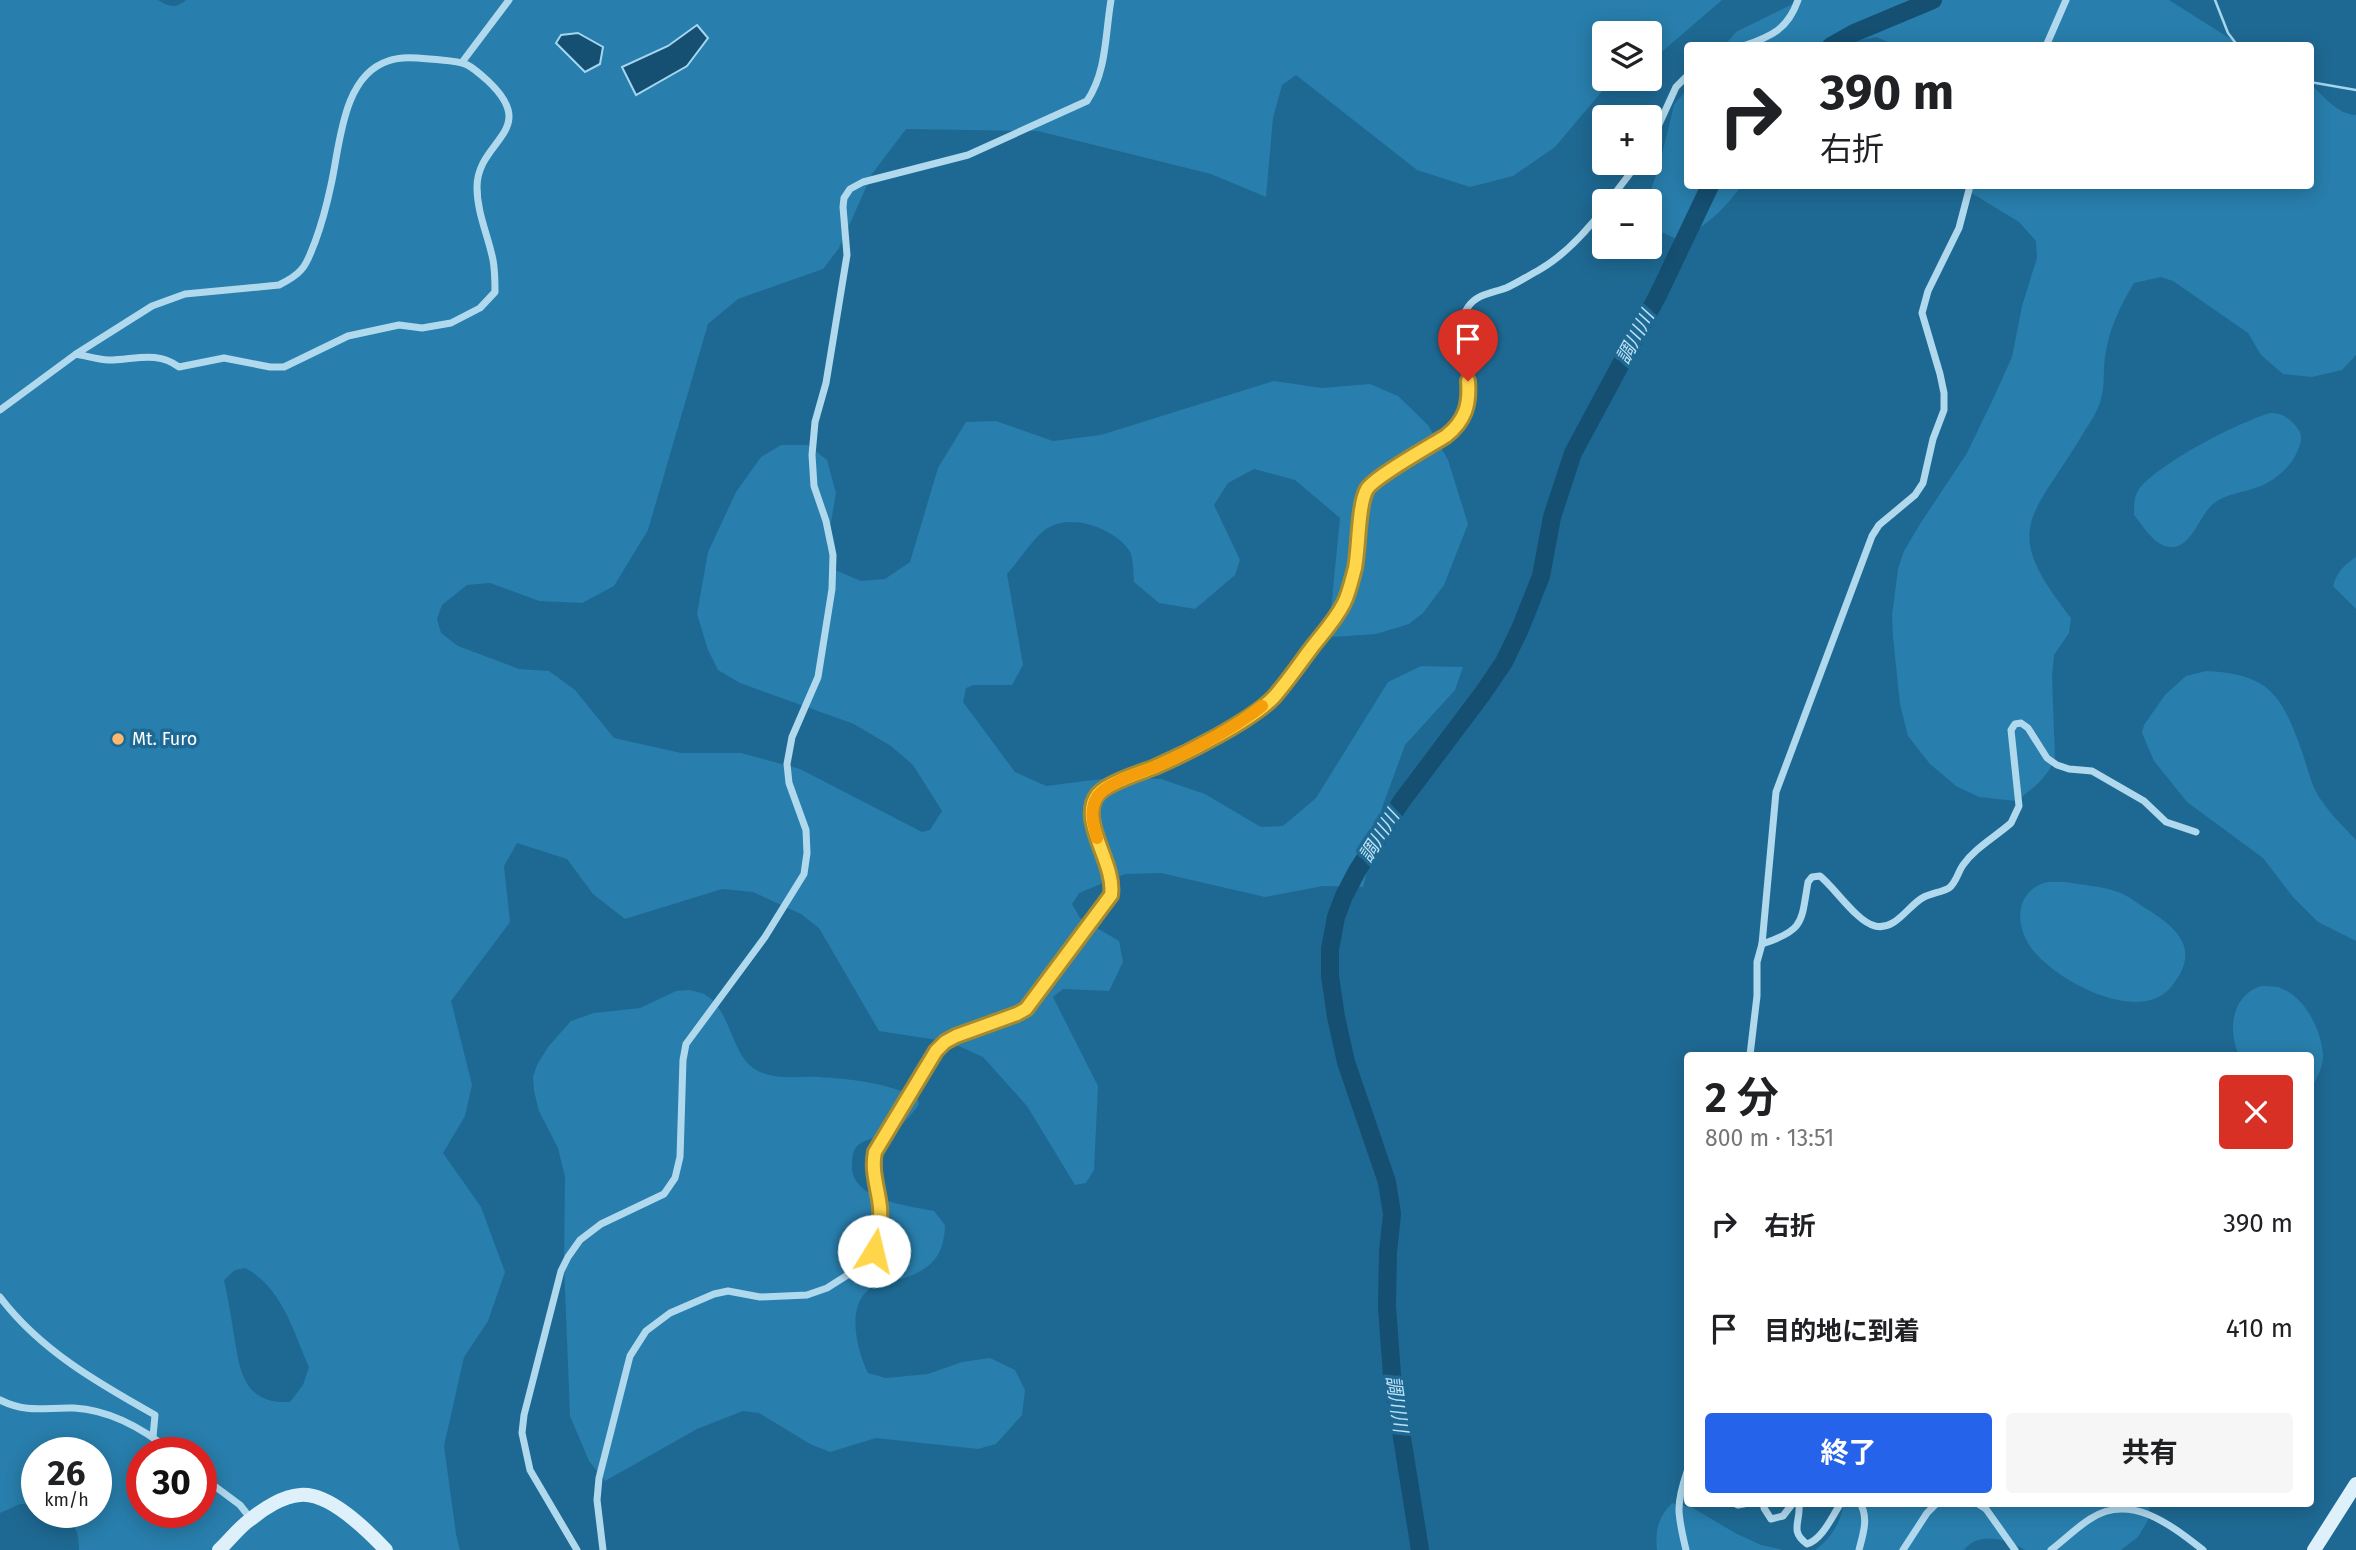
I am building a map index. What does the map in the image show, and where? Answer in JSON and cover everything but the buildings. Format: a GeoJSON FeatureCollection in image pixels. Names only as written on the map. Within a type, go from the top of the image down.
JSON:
{"type":"FeatureCollection","features":[{"type":"Feature","properties":{"kind":"main road"},"geometry":{"type":"LineString","coordinates":[[2314,1550],[2356,1484]]}},
{"type":"Feature","properties":{"kind":"main road"},"geometry":{"type":"LineString","coordinates":[[219,1550],[251,1519],[282,1500],[302,1494],[328,1500],[386,1550]]}},
{"type":"Feature","properties":{"kind":"street"},"geometry":{"type":"LineString","coordinates":[[463,61],[509,0]]}},
{"type":"Feature","properties":{"kind":"street"},"geometry":{"type":"LineString","coordinates":[[577,1550],[530,1470],[522,1433],[528,1396],[561,1272],[580,1240],[601,1224],[664,1194],[675,1178],[680,1157],[683,1060],[686,1044],[765,937],[804,874],[806,830],[789,783],[787,764],[792,737],[818,677],[832,589],[833,555],[827,521],[814,486],[812,455],[815,422],[826,383],[847,255],[844,198],[850,189],[863,182],[968,155],[1087,101],[1102,67],[1111,0]]}},
{"type":"Feature","properties":{"kind":"street"},"geometry":{"type":"LineString","coordinates":[[1753,42],[1775,33],[1786,23],[1798,0]]}},
{"type":"Feature","properties":{"kind":"street"},"geometry":{"type":"LineString","coordinates":[[2048,42],[2066,0]]}},
{"type":"Feature","properties":{"kind":"street"},"geometry":{"type":"LineString","coordinates":[[0,410],[76,354],[152,306],[185,294],[279,285],[302,270],[320,227],[342,124],[358,86],[379,64],[399,58],[463,61],[496,89],[510,114],[507,129],[483,163],[477,183],[480,213],[493,259],[495,292],[480,308],[451,323],[422,328],[398,326],[348,336],[284,367],[224,358],[179,367],[172,362],[150,356],[108,360],[76,354]]}},
{"type":"Feature","properties":{"kind":"street"},"geometry":{"type":"LineString","coordinates":[[1662,118],[1676,87],[1684,79]]}},
{"type":"Feature","properties":{"kind":"street"},"geometry":{"type":"LineString","coordinates":[[1618,189],[1629,175]]}},
{"type":"Feature","properties":{"kind":"street"},"geometry":{"type":"LineString","coordinates":[[1750,1052],[1770,839],[1780,778],[1806,717],[1872,536],[1879,525],[1915,495],[1923,482],[1933,439],[1944,410],[1944,393],[1922,313],[1928,290],[1959,228],[1969,189]]}},
{"type":"Feature","properties":{"kind":"street"},"geometry":{"type":"LineString","coordinates":[[603,1550],[597,1500],[599,1478],[630,1356],[646,1331],[670,1313],[714,1294],[728,1291],[760,1297],[807,1295],[827,1287],[864,1264],[874,1251],[879,1235],[880,1208],[873,1163],[875,1152],[936,1051],[956,1036],[1026,1009],[1111,895],[1111,871],[1092,821],[1092,808],[1098,794],[1204,742],[1272,699],[1345,601],[1355,568],[1366,491],[1375,480],[1446,436],[1465,415],[1469,399],[1461,321],[1469,305],[1480,296],[1506,287],[1541,268],[1564,252],[1592,221]]}},
{"type":"Feature","properties":{"kind":"street"},"geometry":{"type":"LineString","coordinates":[[1762,944],[1794,930],[1801,921],[1808,882],[1812,877],[1820,876],[1863,920],[1875,926],[1884,926],[1895,921],[1923,897],[1949,888],[1955,882],[1966,859],[2011,823],[2014,817],[2018,806],[2011,730],[2015,724],[2021,723],[2028,728],[2047,758],[2057,765],[2092,771],[2144,801],[2166,822],[2196,832]]}},
{"type":"Feature","properties":{"kind":"street"},"geometry":{"type":"LineString","coordinates":[[0,1297],[33,1334],[81,1372],[155,1415],[153,1437],[105,1413],[89,1410],[17,1409],[0,1401]]}},
{"type":"Feature","properties":{"kind":"street"},"geometry":{"type":"LineString","coordinates":[[1684,1480],[1678,1497],[1677,1512],[1686,1550]]}},
{"type":"Feature","properties":{"kind":"street"},"geometry":{"type":"LineString","coordinates":[[217,1488],[240,1506],[251,1519]]}},
{"type":"Feature","properties":{"kind":"street"},"geometry":{"type":"LineString","coordinates":[[1764,1507],[1771,1519],[1783,1516],[1790,1507]]}},
{"type":"Feature","properties":{"kind":"street"},"geometry":{"type":"LineString","coordinates":[[1799,1507],[1796,1532],[1807,1544],[1819,1536],[1838,1507]]}},
{"type":"Feature","properties":{"kind":"street"},"geometry":{"type":"LineString","coordinates":[[1859,1550],[1864,1528],[1865,1511],[1862,1507]]}},
{"type":"Feature","properties":{"kind":"street"},"geometry":{"type":"LineString","coordinates":[[1903,1550],[1933,1507]]}},
{"type":"Feature","properties":{"kind":"street"},"geometry":{"type":"LineString","coordinates":[[1983,1507],[2015,1550]]}},
{"type":"Feature","properties":{"kind":"street"},"geometry":{"type":"LineString","coordinates":[[2051,1550],[2089,1519],[2119,1508],[2136,1509],[2151,1514],[2203,1550]]}},
{"type":"Feature","properties":{"kind":"shaded area"},"geometry":{"type":"Polygon","coordinates":[[[0,0],[158,0],[172,6],[186,0],[1722,0],[1662,52],[1662,21],[1592,21],[1592,91],[1602,91],[1555,147],[1513,176],[1470,187],[1417,170],[1296,75],[1282,85],[1273,118],[1266,197],[1211,174],[1038,131],[906,129],[872,174],[839,248],[823,269],[738,299],[708,324],[648,530],[614,586],[582,603],[539,601],[490,583],[467,585],[442,605],[437,619],[441,633],[458,646],[519,669],[549,671],[575,690],[614,738],[681,753],[741,753],[800,769],[922,832],[930,830],[942,811],[913,765],[891,746],[854,724],[740,683],[718,670],[708,650],[697,614],[708,552],[736,492],[761,457],[781,445],[808,445],[827,460],[836,493],[827,545],[835,570],[861,581],[885,579],[910,562],[938,468],[966,422],[996,421],[1053,441],[1101,435],[1274,381],[1322,388],[1370,384],[1398,396],[1428,425],[1448,460],[1468,524],[1444,585],[1423,613],[1409,624],[1376,634],[1333,637],[1329,630],[1340,518],[1295,480],[1254,469],[1228,483],[1214,505],[1240,560],[1235,575],[1195,609],[1159,603],[1134,582],[1132,557],[1122,542],[1102,529],[1079,522],[1056,524],[1046,529],[1031,543],[1007,574],[1023,665],[1012,685],[974,685],[966,688],[963,702],[1015,772],[1046,786],[1117,777],[1161,779],[1205,794],[1261,827],[1283,826],[1316,798],[1388,682],[1421,666],[1463,667],[1455,690],[1405,745],[1382,808],[1363,887],[1323,886],[1265,897],[1161,873],[1125,874],[1079,893],[1072,904],[1080,918],[1119,941],[1123,962],[1109,991],[1063,989],[1053,997],[1098,1086],[1094,1170],[1086,1183],[1075,1185],[1027,1106],[983,1057],[950,1042],[879,1031],[819,928],[801,914],[753,892],[722,889],[625,919],[593,894],[567,859],[517,843],[504,866],[510,922],[451,1001],[472,1085],[465,1116],[443,1153],[481,1207],[505,1272],[488,1321],[464,1357],[444,1446],[460,1550],[79,1550],[75,1528],[112,1528],[112,1437],[21,1437],[20,1504],[0,1513],[0,0]],[[245,1268],[235,1270],[224,1280],[242,1373],[253,1391],[262,1397],[290,1402],[303,1385],[309,1367],[285,1311],[258,1276],[245,1268]]]}},
{"type":"Feature","properties":{"kind":"shaded area"},"geometry":{"type":"Polygon","coordinates":[[[1801,0],[2169,0],[2235,42],[1888,42],[1876,37],[1850,42],[1727,42],[1736,32],[1801,0]]]}},
{"type":"Feature","properties":{"kind":"shaded area"},"geometry":{"type":"Polygon","coordinates":[[[697,25],[708,38],[687,66],[636,95],[622,67],[668,46],[697,25]]]}},
{"type":"Feature","properties":{"kind":"shaded area"},"geometry":{"type":"Polygon","coordinates":[[[578,33],[603,47],[600,64],[585,72],[556,43],[561,35],[578,33]]]}},
{"type":"Feature","properties":{"kind":"shaded area"},"geometry":{"type":"Polygon","coordinates":[[[2314,88],[2343,112],[2356,115],[2356,355],[2342,370],[2312,377],[2283,374],[2261,355],[2248,333],[2173,281],[2161,277],[2134,283],[2120,309],[2109,337],[2098,409],[2037,507],[2031,525],[2030,543],[2036,563],[2049,588],[2071,618],[2069,633],[2054,655],[2052,676],[2055,758],[2039,782],[2016,801],[1979,797],[1956,786],[1930,764],[1908,736],[1900,704],[1892,615],[1898,569],[1904,551],[1967,453],[2012,357],[2022,306],[2037,258],[2036,241],[2019,222],[1965,189],[2314,189],[2314,88]]]}},
{"type":"Feature","properties":{"kind":"shaded area"},"geometry":{"type":"Polygon","coordinates":[[[1684,93],[1684,189],[1739,189],[1713,217],[1696,230],[1677,239],[1662,232],[1662,189],[1651,189],[1656,175],[1662,175],[1662,155],[1674,105],[1684,93]]]}},
{"type":"Feature","properties":{"kind":"shaded area"},"geometry":{"type":"Polygon","coordinates":[[[2270,413],[2285,417],[2300,433],[2301,440],[2295,457],[2286,468],[2264,485],[2218,500],[2180,545],[2168,547],[2156,541],[2134,515],[2135,498],[2139,489],[2181,456],[2239,425],[2270,413]]]}},
{"type":"Feature","properties":{"kind":"shaded area"},"geometry":{"type":"Polygon","coordinates":[[[2356,557],[2356,609],[2333,586],[2341,569],[2356,557]]]}},
{"type":"Feature","properties":{"kind":"shaded area"},"geometry":{"type":"Polygon","coordinates":[[[2206,671],[2244,677],[2269,690],[2294,730],[2319,797],[2356,840],[2356,941],[2318,922],[2293,897],[2263,858],[2187,802],[2154,761],[2142,733],[2144,725],[2165,695],[2186,676],[2206,671]]]}},
{"type":"Feature","properties":{"kind":"shaded area"},"geometry":{"type":"Polygon","coordinates":[[[2065,882],[2121,893],[2176,932],[2185,951],[2185,962],[2171,987],[2157,998],[2139,1002],[2119,1000],[2078,985],[2043,961],[2026,940],[2020,911],[2027,894],[2034,888],[2044,883],[2065,882]]]}},
{"type":"Feature","properties":{"kind":"shaded area"},"geometry":{"type":"Polygon","coordinates":[[[2261,986],[2277,987],[2287,991],[2303,1004],[2314,1023],[2323,1053],[2320,1072],[2314,1083],[2314,1052],[2238,1052],[2233,1035],[2235,1014],[2238,1005],[2251,991],[2261,986]]]}},
{"type":"Feature","properties":{"kind":"shaded area"},"geometry":{"type":"Polygon","coordinates":[[[689,990],[704,994],[714,1001],[743,1057],[750,1066],[760,1072],[781,1077],[818,1077],[870,1083],[918,1098],[919,1104],[902,1124],[893,1131],[856,1147],[852,1160],[854,1177],[871,1194],[934,1211],[945,1225],[944,1238],[936,1257],[923,1270],[892,1282],[878,1284],[866,1292],[856,1313],[857,1339],[868,1373],[886,1378],[928,1374],[962,1362],[990,1358],[1015,1370],[1025,1390],[1022,1415],[996,1444],[978,1449],[876,1438],[830,1452],[810,1444],[759,1413],[743,1411],[697,1429],[605,1481],[589,1461],[570,1416],[564,1264],[565,1177],[558,1148],[539,1111],[533,1077],[548,1047],[571,1021],[594,1013],[640,1008],[676,991],[689,990]]]}},
{"type":"Feature","properties":{"kind":"shaded area"},"geometry":{"type":"Polygon","coordinates":[[[1672,1503],[1693,1508],[1735,1533],[1761,1545],[1783,1550],[1657,1550],[1658,1525],[1672,1503]]]}},
{"type":"Feature","properties":{"kind":"shaded area"},"geometry":{"type":"Polygon","coordinates":[[[1843,1507],[2150,1507],[2148,1520],[2138,1537],[2121,1550],[2025,1550],[2002,1540],[1985,1539],[1977,1540],[1964,1550],[1815,1550],[1826,1541],[1843,1507]]]}},
{"type":"Feature","properties":{"kind":"waterway","name":"調川川"},"geometry":{"type":"LineString","coordinates":[[1838,42],[1933,0]]}},
{"type":"Feature","properties":{"kind":"waterway"},"geometry":{"type":"LineString","coordinates":[[2215,0],[2228,33],[2235,42]]}},
{"type":"Feature","properties":{"kind":"waterway"},"geometry":{"type":"LineString","coordinates":[[2314,83],[2356,90]]}},
{"type":"Feature","properties":{"kind":"waterway","name":"調川川"},"geometry":{"type":"LineString","coordinates":[[1420,1550],[1392,1375],[1387,1307],[1392,1214],[1387,1182],[1346,1062],[1336,1017],[1330,976],[1330,949],[1336,917],[1357,871],[1401,802],[1504,662],[1541,576],[1552,517],[1573,453],[1658,295],[1709,189]]}},
{"type":"Feature","properties":{"kind":"slow traffic"},"geometry":{"type":"LineString","coordinates":[[1097,838],[1092,821],[1092,808],[1098,794],[1204,742],[1262,706]]}},
{"type":"Feature","properties":{"kind":"place","name":"Mt. Furo"},"geometry":{"type":"Point","coordinates":[118,739]}},
{"type":"Feature","properties":{"kind":"route"},"geometry":{"type":"LineString","coordinates":[[874,1251],[879,1235],[880,1208],[874,1175],[875,1152],[936,1051],[956,1036],[1026,1009],[1111,895],[1111,871],[1092,821],[1092,808],[1098,794],[1204,742],[1272,699],[1345,601],[1355,568],[1366,491],[1375,480],[1456,428],[1465,415],[1469,399],[1468,381]]}}]}
